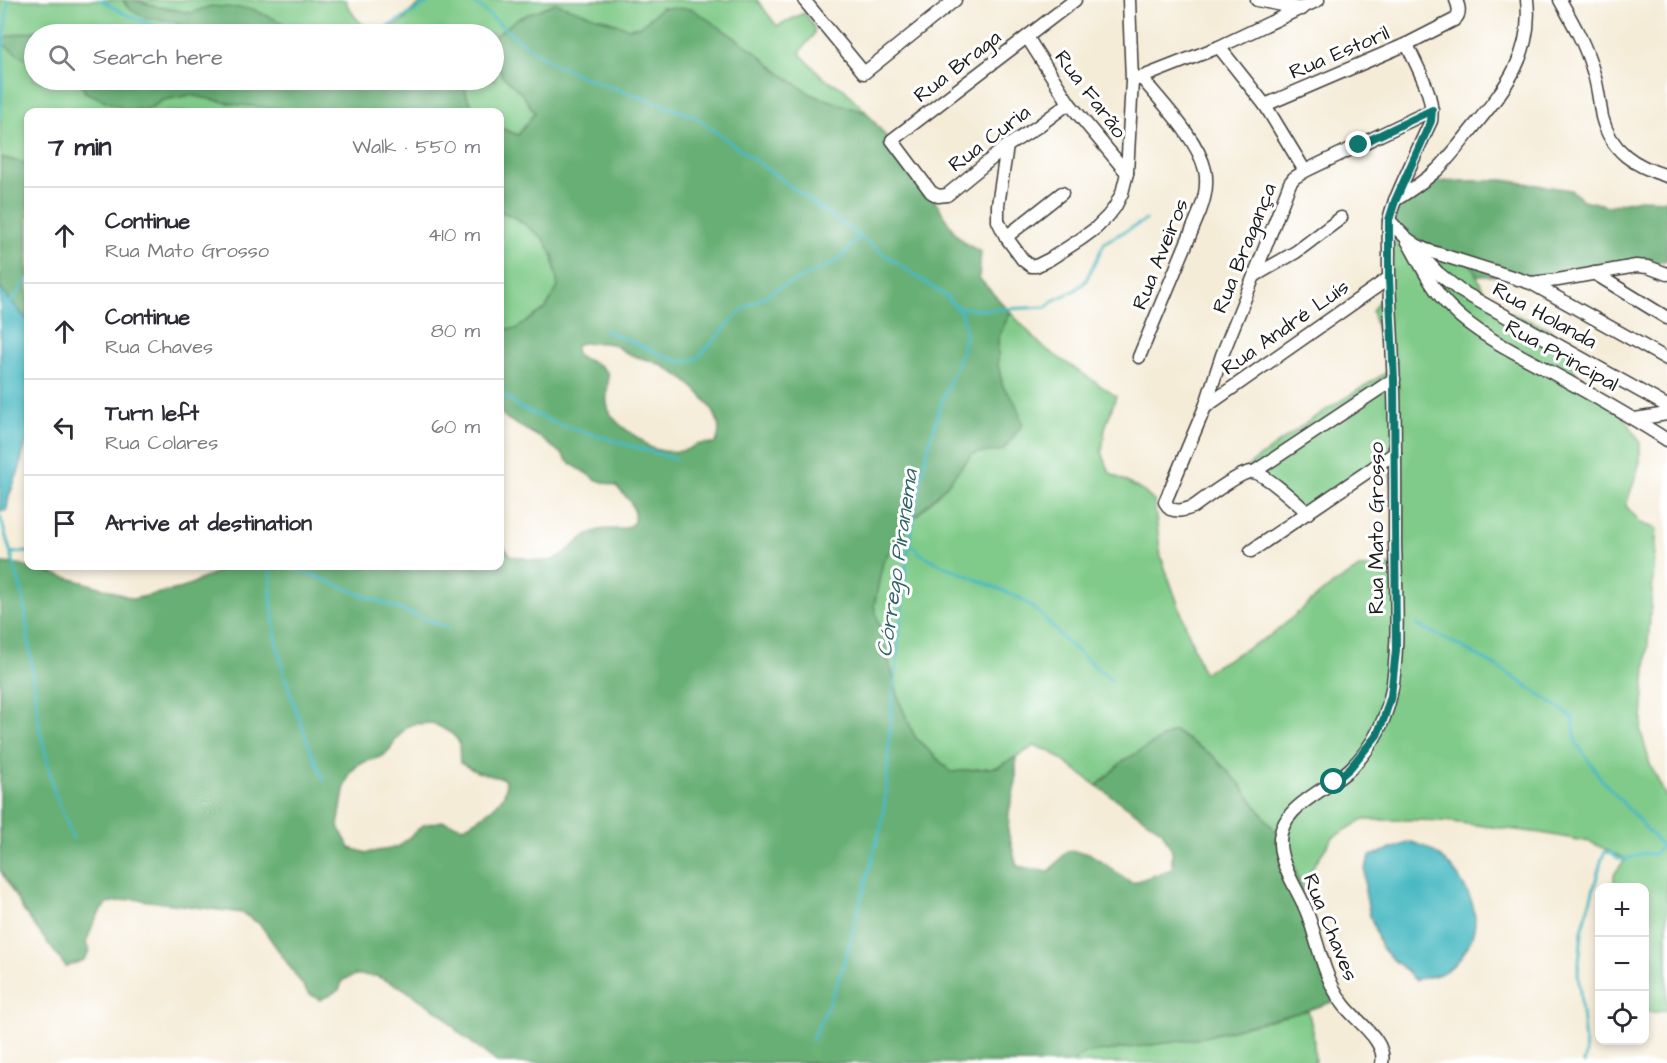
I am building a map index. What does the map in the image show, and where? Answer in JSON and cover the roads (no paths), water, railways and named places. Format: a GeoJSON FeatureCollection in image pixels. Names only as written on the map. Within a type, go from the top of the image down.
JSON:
{"type":"FeatureCollection","features":[{"type":"Feature","properties":{"kind":"street"},"geometry":{"type":"LineString","coordinates":[[804,0],[864,73],[955,0]]}},
{"type":"Feature","properties":{"kind":"street","name":"Rua Braga"},"geometry":{"type":"LineString","coordinates":[[931,192],[892,140],[1075,0]]}},
{"type":"Feature","properties":{"kind":"street"},"geometry":{"type":"LineString","coordinates":[[1007,146],[998,220],[1006,237],[1023,260],[1031,266],[1042,264],[1081,239],[1108,216],[1122,192],[1127,172],[1136,79],[1129,0]]}},
{"type":"Feature","properties":{"kind":"street"},"geometry":{"type":"LineString","coordinates":[[1257,0],[1302,9]]}},
{"type":"Feature","properties":{"kind":"street"},"geometry":{"type":"LineString","coordinates":[[1136,79],[1219,47],[1318,0]]}},
{"type":"Feature","properties":{"kind":"street","name":"Rua Estoril"},"geometry":{"type":"LineString","coordinates":[[1265,105],[1407,44],[1454,20],[1459,14],[1456,0]]}},
{"type":"Feature","properties":{"kind":"street"},"geometry":{"type":"LineString","coordinates":[[1395,201],[1422,182],[1450,156],[1509,83],[1518,64],[1527,33],[1529,19],[1527,0]]}},
{"type":"Feature","properties":{"kind":"street"},"geometry":{"type":"LineString","coordinates":[[1560,0],[1586,51],[1598,87],[1605,124],[1616,146],[1643,168],[1667,176]]}},
{"type":"Feature","properties":{"kind":"street","name":"Rua Farão"},"geometry":{"type":"LineString","coordinates":[[1027,37],[1069,103],[1127,172]]}},
{"type":"Feature","properties":{"kind":"street"},"geometry":{"type":"LineString","coordinates":[[1407,44],[1430,99],[1431,121],[1395,201],[1389,220],[1411,242],[1426,250],[1531,283],[1667,359]]}},
{"type":"Feature","properties":{"kind":"street","name":"Rua Bragança"},"geometry":{"type":"LineString","coordinates":[[1219,47],[1265,105],[1305,171],[1294,178],[1285,192],[1202,413],[1166,497],[1167,506],[1179,511],[1193,507],[1238,477],[1254,472]]}},
{"type":"Feature","properties":{"kind":"street","name":"Rua Aveiros"},"geometry":{"type":"LineString","coordinates":[[1136,79],[1191,139],[1205,169],[1206,189],[1200,211],[1139,357]]}},
{"type":"Feature","properties":{"kind":"street","name":"Rua Curia"},"geometry":{"type":"LineString","coordinates":[[931,192],[938,196],[947,195],[1007,146],[1069,103]]}},
{"type":"Feature","properties":{"kind":"street"},"geometry":{"type":"LineString","coordinates":[[1305,171],[1432,110]]}},
{"type":"Feature","properties":{"kind":"street"},"geometry":{"type":"LineString","coordinates":[[1006,237],[1062,193]]}},
{"type":"Feature","properties":{"kind":"street"},"geometry":{"type":"LineString","coordinates":[[1254,276],[1296,252],[1341,218]]}},
{"type":"Feature","properties":{"kind":"street","name":"Rua Mato Grosso"},"geometry":{"type":"LineString","coordinates":[[1306,801],[1350,768],[1364,752],[1377,735],[1391,696],[1396,650],[1394,380],[1389,278],[1389,220]]}},
{"type":"Feature","properties":{"kind":"street","name":"Rua Holanda"},"geometry":{"type":"LineString","coordinates":[[1411,242],[1438,273],[1459,290],[1667,406]]}},
{"type":"Feature","properties":{"kind":"street","name":"Rua Principal"},"geometry":{"type":"LineString","coordinates":[[1411,242],[1440,296],[1478,330],[1635,419],[1667,440]]}},
{"type":"Feature","properties":{"kind":"street"},"geometry":{"type":"LineString","coordinates":[[1531,283],[1636,266],[1648,267],[1667,274]]}},
{"type":"Feature","properties":{"kind":"street"},"geometry":{"type":"LineString","coordinates":[[1594,273],[1667,318]]}},
{"type":"Feature","properties":{"kind":"street","name":"Rua André Luís"},"geometry":{"type":"LineString","coordinates":[[1202,413],[1389,278]]}},
{"type":"Feature","properties":{"kind":"street"},"geometry":{"type":"LineString","coordinates":[[1254,472],[1394,380]]}},
{"type":"Feature","properties":{"kind":"street"},"geometry":{"type":"LineString","coordinates":[[1635,419],[1667,414]]}},
{"type":"Feature","properties":{"kind":"street"},"geometry":{"type":"LineString","coordinates":[[1251,551],[1395,453]]}},
{"type":"Feature","properties":{"kind":"street"},"geometry":{"type":"LineString","coordinates":[[1254,472],[1265,477],[1308,513]]}},
{"type":"Feature","properties":{"kind":"street","name":"Rua Chaves"},"geometry":{"type":"LineString","coordinates":[[1306,801],[1286,819],[1281,830],[1281,852],[1308,915],[1324,969],[1334,991],[1345,1007],[1372,1035],[1383,1053],[1382,1063]]}},
{"type":"Feature","properties":{"kind":"water"},"geometry":{"type":"Polygon","coordinates":[[[0,288],[24,316],[24,451],[7,509],[0,511],[0,288]]]}},
{"type":"Feature","properties":{"kind":"water"},"geometry":{"type":"Polygon","coordinates":[[[1411,842],[1440,856],[1451,868],[1471,899],[1475,920],[1471,939],[1454,965],[1437,975],[1415,980],[1381,947],[1370,916],[1365,891],[1365,869],[1370,856],[1411,842]]]}},
{"type":"Feature","properties":{"kind":"waterway"},"geometry":{"type":"LineString","coordinates":[[0,117],[8,0]]}},
{"type":"Feature","properties":{"kind":"waterway","name":"Córrego Piranema"},"geometry":{"type":"LineString","coordinates":[[101,0],[123,13],[150,24]]}},
{"type":"Feature","properties":{"kind":"waterway","name":"Córrego Piranema"},"geometry":{"type":"LineString","coordinates":[[392,24],[433,0]]}},
{"type":"Feature","properties":{"kind":"waterway","name":"Córrego Piranema"},"geometry":{"type":"LineString","coordinates":[[468,0],[500,24]]}},
{"type":"Feature","properties":{"kind":"waterway","name":"Córrego Piranema"},"geometry":{"type":"LineString","coordinates":[[504,28],[549,61],[583,77],[694,116],[947,297],[962,315],[965,325],[962,351],[940,406],[927,452],[907,559],[881,826],[843,967],[812,1040]]}},
{"type":"Feature","properties":{"kind":"waterway"},"geometry":{"type":"LineString","coordinates":[[955,306],[981,310],[1046,307],[1085,282],[1105,242],[1146,220]]}},
{"type":"Feature","properties":{"kind":"waterway"},"geometry":{"type":"LineString","coordinates":[[604,330],[676,361],[693,360],[699,357],[745,308],[775,290],[832,264],[842,257],[860,236]]}},
{"type":"Feature","properties":{"kind":"waterway"},"geometry":{"type":"LineString","coordinates":[[10,303],[24,284]]}},
{"type":"Feature","properties":{"kind":"waterway"},"geometry":{"type":"LineString","coordinates":[[504,395],[519,407],[558,424],[675,459]]}},
{"type":"Feature","properties":{"kind":"waterway"},"geometry":{"type":"LineString","coordinates":[[0,516],[23,596],[39,725],[54,791],[73,838]]}},
{"type":"Feature","properties":{"kind":"waterway"},"geometry":{"type":"LineString","coordinates":[[910,544],[921,554],[940,564],[1020,598],[1043,616],[1063,639],[1111,680]]}},
{"type":"Feature","properties":{"kind":"waterway"},"geometry":{"type":"LineString","coordinates":[[11,553],[24,552]]}},
{"type":"Feature","properties":{"kind":"waterway"},"geometry":{"type":"LineString","coordinates":[[271,570],[271,594],[278,649],[293,703],[324,781]]}},
{"type":"Feature","properties":{"kind":"waterway"},"geometry":{"type":"LineString","coordinates":[[301,570],[449,628]]}},
{"type":"Feature","properties":{"kind":"waterway"},"geometry":{"type":"LineString","coordinates":[[1416,625],[1497,667],[1573,718],[1576,742],[1602,780],[1662,846]]}},
{"type":"Feature","properties":{"kind":"waterway"},"geometry":{"type":"LineString","coordinates":[[1584,1063],[1586,1053],[1578,973],[1582,931],[1602,858],[1605,852],[1624,860],[1643,853],[1654,854],[1667,843]]}}]}
